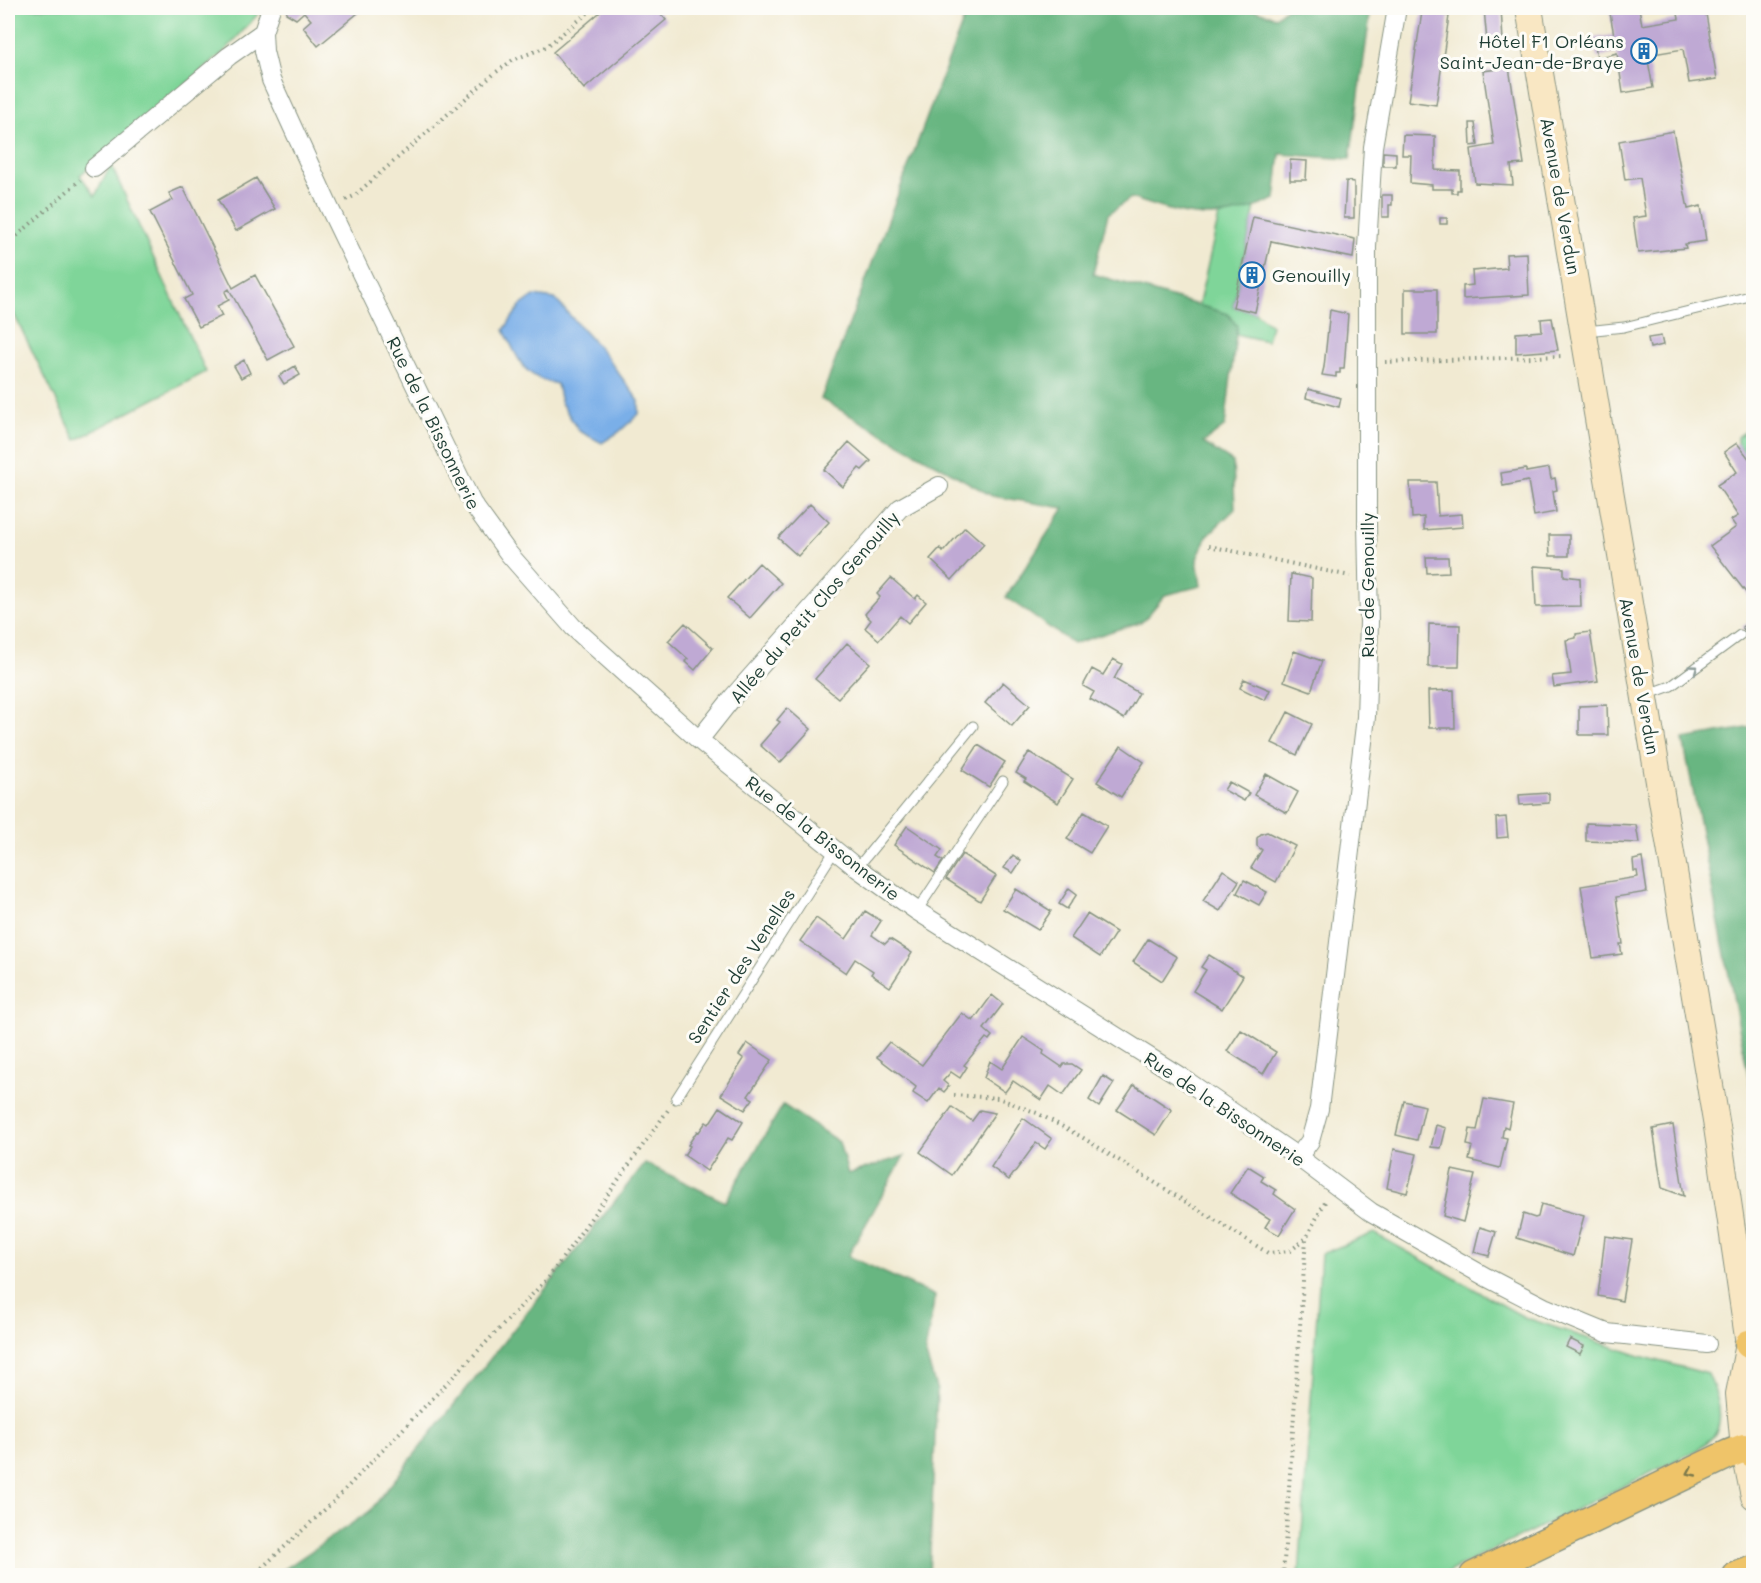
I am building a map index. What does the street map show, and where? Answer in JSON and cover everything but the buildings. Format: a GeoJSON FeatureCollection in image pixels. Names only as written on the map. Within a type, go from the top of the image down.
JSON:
{"type":"FeatureCollection","features":[{"type":"Feature","properties":{"kind":"highway"},"geometry":{"type":"LineString","coordinates":[[1474,1575],[1749,1451]]}},
{"type":"Feature","properties":{"kind":"highway"},"geometry":{"type":"LineString","coordinates":[[1737,1575],[1754,1570]]}},
{"type":"Feature","properties":{"kind":"main road","name":"Avenue de Verdun"},"geometry":{"type":"LineString","coordinates":[[1529,8],[1752,1348],[1739,1394],[1754,1496]]}},
{"type":"Feature","properties":{"kind":"street","name":"Rue de la Bissonnerie"},"geometry":{"type":"LineString","coordinates":[[271,8],[263,32],[264,51],[271,80],[329,207],[472,503],[509,554],[573,627],[699,740],[857,868],[917,911],[1181,1077],[1371,1212],[1544,1307],[1607,1333],[1707,1344]]}},
{"type":"Feature","properties":{"kind":"street","name":"Rue de Genouilly"},"geometry":{"type":"LineString","coordinates":[[1298,1158],[1310,1141],[1319,1109],[1366,717],[1369,622],[1367,247],[1373,147],[1397,8]]}},
{"type":"Feature","properties":{"kind":"street"},"geometry":{"type":"LineString","coordinates":[[94,168],[229,56],[263,32]]}},
{"type":"Feature","properties":{"kind":"street","name":"Allée du Petit Clos Genouilly"},"geometry":{"type":"LineString","coordinates":[[699,740],[900,508],[939,486]]}},
{"type":"Feature","properties":{"kind":"lane"},"geometry":{"type":"LineString","coordinates":[[1586,343],[1624,327],[1754,295]]}},
{"type":"Feature","properties":{"kind":"lane"},"geometry":{"type":"LineString","coordinates":[[1644,696],[1671,686],[1740,635]]}},
{"type":"Feature","properties":{"kind":"lane"},"geometry":{"type":"LineString","coordinates":[[857,868],[972,726]]}},
{"type":"Feature","properties":{"kind":"lane"},"geometry":{"type":"LineString","coordinates":[[917,911],[1003,781]]}},
{"type":"Feature","properties":{"kind":"lane","name":"Sentier des Venelles"},"geometry":{"type":"LineString","coordinates":[[676,1100],[835,850]]}},
{"type":"Feature","properties":{"kind":"path"},"geometry":{"type":"LineString","coordinates":[[329,207],[354,196],[495,73],[513,60],[546,47],[594,8]]}},
{"type":"Feature","properties":{"kind":"path"},"geometry":{"type":"LineString","coordinates":[[8,244],[94,168]]}},
{"type":"Feature","properties":{"kind":"path"},"geometry":{"type":"LineString","coordinates":[[1367,363],[1586,343]]}},
{"type":"Feature","properties":{"kind":"path"},"geometry":{"type":"LineString","coordinates":[[1209,546],[1368,580]]}},
{"type":"Feature","properties":{"kind":"path"},"geometry":{"type":"LineString","coordinates":[[954,1095],[998,1098],[1037,1113],[1080,1136],[1268,1253],[1290,1251],[1306,1238],[1334,1185]]}},
{"type":"Feature","properties":{"kind":"path"},"geometry":{"type":"LineString","coordinates":[[253,1575],[332,1503],[549,1277],[676,1100]]}},
{"type":"Feature","properties":{"kind":"path"},"geometry":{"type":"LineString","coordinates":[[1283,1575],[1306,1238]]}},
{"type":"Feature","properties":{"kind":"green space"},"geometry":{"type":"Polygon","coordinates":[[[8,8],[260,8],[259,13],[225,51],[80,175],[95,196],[111,165],[206,372],[76,440],[8,302],[8,8]]]}},
{"type":"Feature","properties":{"kind":"green space"},"geometry":{"type":"Polygon","coordinates":[[[968,8],[1248,8],[1276,17],[1286,8],[1371,8],[1350,159],[1280,154],[1275,199],[1236,213],[1219,216],[1186,214],[1131,198],[1108,214],[1093,274],[1228,314],[1237,326],[1225,426],[1203,443],[1233,462],[1235,509],[1207,536],[1197,559],[1201,586],[1165,595],[1143,621],[1073,644],[1006,597],[1064,508],[992,496],[821,399],[968,8]]]}},
{"type":"Feature","properties":{"kind":"green space"},"geometry":{"type":"Polygon","coordinates":[[[1229,172],[1261,180],[1233,307],[1255,312],[1271,325],[1267,341],[1194,325],[1229,172]]]}},
{"type":"Feature","properties":{"kind":"green space"},"geometry":{"type":"Polygon","coordinates":[[[1753,427],[1753,465],[1737,443],[1737,437],[1753,427]]]}},
{"type":"Feature","properties":{"kind":"green space"},"geometry":{"type":"Polygon","coordinates":[[[1754,727],[1753,1099],[1683,739],[1754,727]]]}},
{"type":"Feature","properties":{"kind":"green space"},"geometry":{"type":"Polygon","coordinates":[[[783,1105],[839,1142],[848,1174],[904,1156],[848,1256],[935,1296],[925,1352],[937,1391],[929,1575],[276,1575],[370,1511],[645,1163],[725,1202],[783,1105]]]}},
{"type":"Feature","properties":{"kind":"green space"},"geometry":{"type":"Polygon","coordinates":[[[1374,1233],[1524,1317],[1640,1356],[1708,1374],[1714,1388],[1719,1412],[1715,1434],[1697,1450],[1442,1575],[1299,1576],[1321,1254],[1374,1233]]]}},
{"type":"Feature","properties":{"kind":"water"},"geometry":{"type":"Polygon","coordinates":[[[534,296],[555,299],[603,352],[639,401],[639,414],[619,432],[602,443],[579,431],[561,403],[557,384],[545,381],[529,372],[518,358],[504,330],[520,306],[534,296]]]}},
{"type":"Feature","properties":{"kind":"place","name":"Hôtel F1 Orléans Saint-Jean-de-Braye"},"geometry":{"type":"Point","coordinates":[1644,51]}},
{"type":"Feature","properties":{"kind":"place","name":"Genouilly"},"geometry":{"type":"Point","coordinates":[1252,275]}}]}
